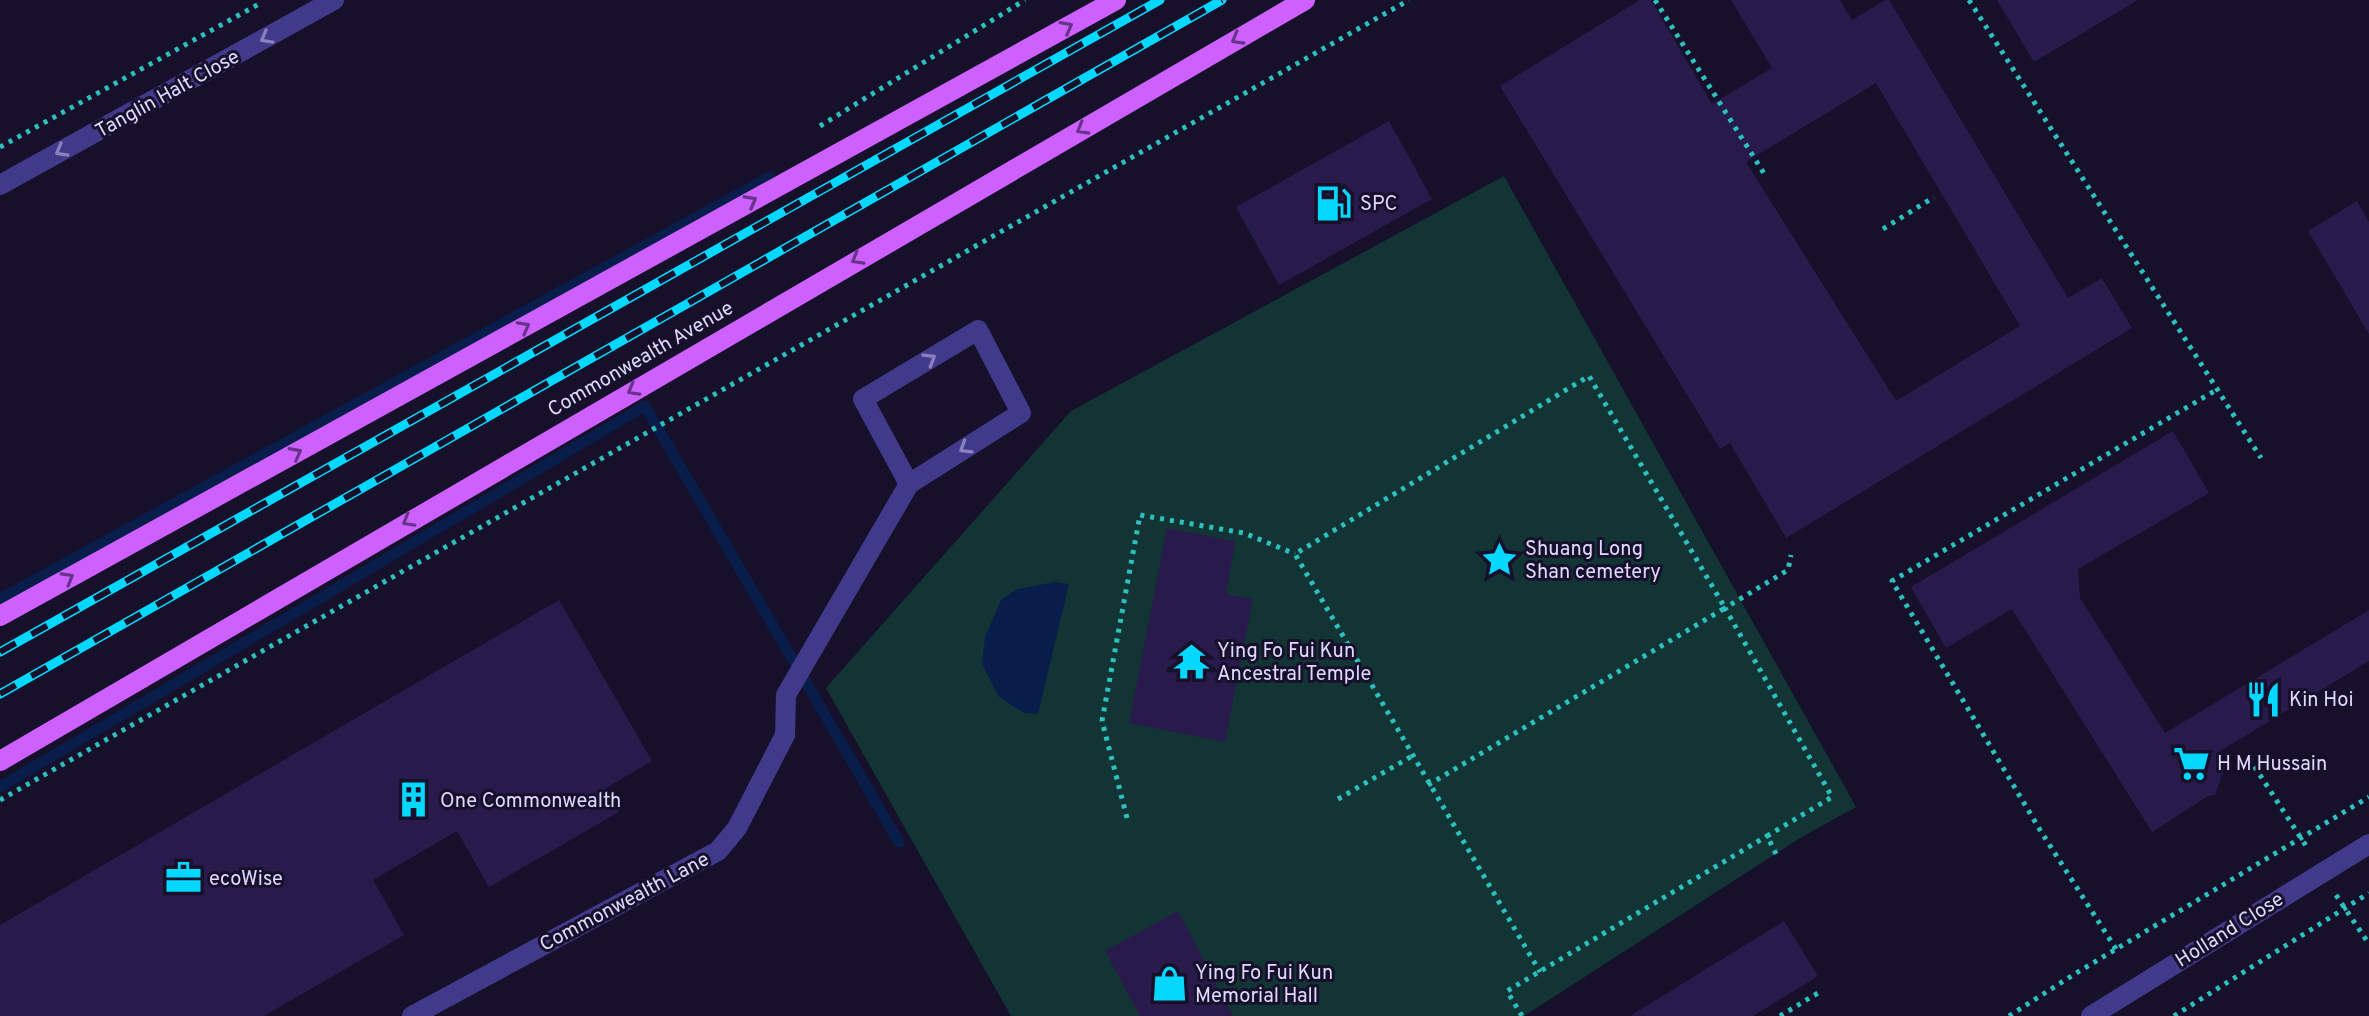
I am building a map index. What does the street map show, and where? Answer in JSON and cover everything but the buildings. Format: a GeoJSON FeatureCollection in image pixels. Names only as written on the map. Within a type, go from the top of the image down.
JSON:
{"type":"FeatureCollection","features":[{"type":"Feature","properties":{"kind":"main road"},"geometry":{"type":"LineString","coordinates":[[0,616],[1116,0]]}},
{"type":"Feature","properties":{"kind":"main road","name":"Commonwealth Avenue"},"geometry":{"type":"LineString","coordinates":[[0,761],[1305,0]]}},
{"type":"Feature","properties":{"kind":"street","name":"Tanglin Halt Close"},"geometry":{"type":"LineString","coordinates":[[0,185],[334,0]]}},
{"type":"Feature","properties":{"kind":"street"},"geometry":{"type":"LineString","coordinates":[[978,330],[1021,413],[909,484],[863,399],[978,330]]}},
{"type":"Feature","properties":{"kind":"street","name":"Commonwealth Lane"},"geometry":{"type":"LineString","coordinates":[[412,1016],[718,851],[737,828],[785,735],[786,695],[909,484]]}},
{"type":"Feature","properties":{"kind":"street","name":"Holland Close"},"geometry":{"type":"LineString","coordinates":[[2091,1016],[2369,844]]}},
{"type":"Feature","properties":{"kind":"path"},"geometry":{"type":"LineString","coordinates":[[0,147],[267,0]]}},
{"type":"Feature","properties":{"kind":"path"},"geometry":{"type":"LineString","coordinates":[[0,800],[1409,0]]}},
{"type":"Feature","properties":{"kind":"path"},"geometry":{"type":"LineString","coordinates":[[1655,0],[1765,175]]}},
{"type":"Feature","properties":{"kind":"path"},"geometry":{"type":"LineString","coordinates":[[1969,0],[2261,458]]}},
{"type":"Feature","properties":{"kind":"path"},"geometry":{"type":"LineString","coordinates":[[1883,229],[1934,197]]}},
{"type":"Feature","properties":{"kind":"path"},"geometry":{"type":"LineString","coordinates":[[1295,554],[1589,376],[1832,797],[1507,991],[1522,1016]]}},
{"type":"Feature","properties":{"kind":"path"},"geometry":{"type":"LineString","coordinates":[[2116,949],[2040,830],[1892,581],[2218,389]]}},
{"type":"Feature","properties":{"kind":"path"},"geometry":{"type":"LineString","coordinates":[[1127,818],[1102,721],[1140,515],[1244,533],[1295,554],[1540,972]]}},
{"type":"Feature","properties":{"kind":"path"},"geometry":{"type":"LineString","coordinates":[[1428,785],[1788,570],[1791,555]]}},
{"type":"Feature","properties":{"kind":"path"},"geometry":{"type":"LineString","coordinates":[[1338,799],[1412,756]]}},
{"type":"Feature","properties":{"kind":"path"},"geometry":{"type":"LineString","coordinates":[[2249,758],[2286,816]]}},
{"type":"Feature","properties":{"kind":"path"},"geometry":{"type":"LineString","coordinates":[[2009,1016],[2369,797]]}},
{"type":"Feature","properties":{"kind":"path"},"geometry":{"type":"LineString","coordinates":[[1767,836],[1776,854]]}},
{"type":"Feature","properties":{"kind":"path"},"geometry":{"type":"LineString","coordinates":[[2174,1016],[2369,893]]}},
{"type":"Feature","properties":{"kind":"path"},"geometry":{"type":"LineString","coordinates":[[2360,930],[2369,944]]}},
{"type":"Feature","properties":{"kind":"path"},"geometry":{"type":"LineString","coordinates":[[1780,1016],[1818,993]]}},
{"type":"Feature","properties":{"kind":"green space"},"geometry":{"type":"Polygon","coordinates":[[[1504,176],[1856,807],[1800,838],[1524,1016],[1011,1016],[826,688],[1071,411],[1504,176]]]}},
{"type":"Feature","properties":{"kind":"water"},"geometry":{"type":"Polygon","coordinates":[[[1054,582],[1069,584],[1038,714],[1024,713],[999,697],[982,664],[985,637],[1001,600],[1015,590],[1054,582]]]}},
{"type":"Feature","properties":{"kind":"waterway"},"geometry":{"type":"LineString","coordinates":[[0,599],[770,177]]}},
{"type":"Feature","properties":{"kind":"waterway"},"geometry":{"type":"LineString","coordinates":[[0,787],[645,406],[899,842]]}},
{"type":"Feature","properties":{"kind":"railway"},"geometry":{"type":"LineString","coordinates":[[0,652],[1160,0]]}},
{"type":"Feature","properties":{"kind":"railway"},"geometry":{"type":"LineString","coordinates":[[0,694],[1222,0]]}},
{"type":"Feature","properties":{"kind":"place","name":"SPC"},"geometry":{"type":"Point","coordinates":[1334,203]}},
{"type":"Feature","properties":{"kind":"place","name":"Shuang Long Shan cemetery"},"geometry":{"type":"Point","coordinates":[1499,559]}},
{"type":"Feature","properties":{"kind":"place","name":"Ying Fo Fui Kun Ancestral Temple"},"geometry":{"type":"Point","coordinates":[1191,661]}},
{"type":"Feature","properties":{"kind":"place","name":"Kin Hoi"},"geometry":{"type":"Point","coordinates":[2263,699]}},
{"type":"Feature","properties":{"kind":"place","name":"H M Hussain"},"geometry":{"type":"Point","coordinates":[2191,763]}},
{"type":"Feature","properties":{"kind":"place","name":"One Commonwealth"},"geometry":{"type":"Point","coordinates":[414,800]}},
{"type":"Feature","properties":{"kind":"place","name":"ecoWise"},"geometry":{"type":"Point","coordinates":[183,878]}},
{"type":"Feature","properties":{"kind":"place","name":"Ying Fo Fui Kun Memorial Hall"},"geometry":{"type":"Point","coordinates":[1169,983]}}]}
